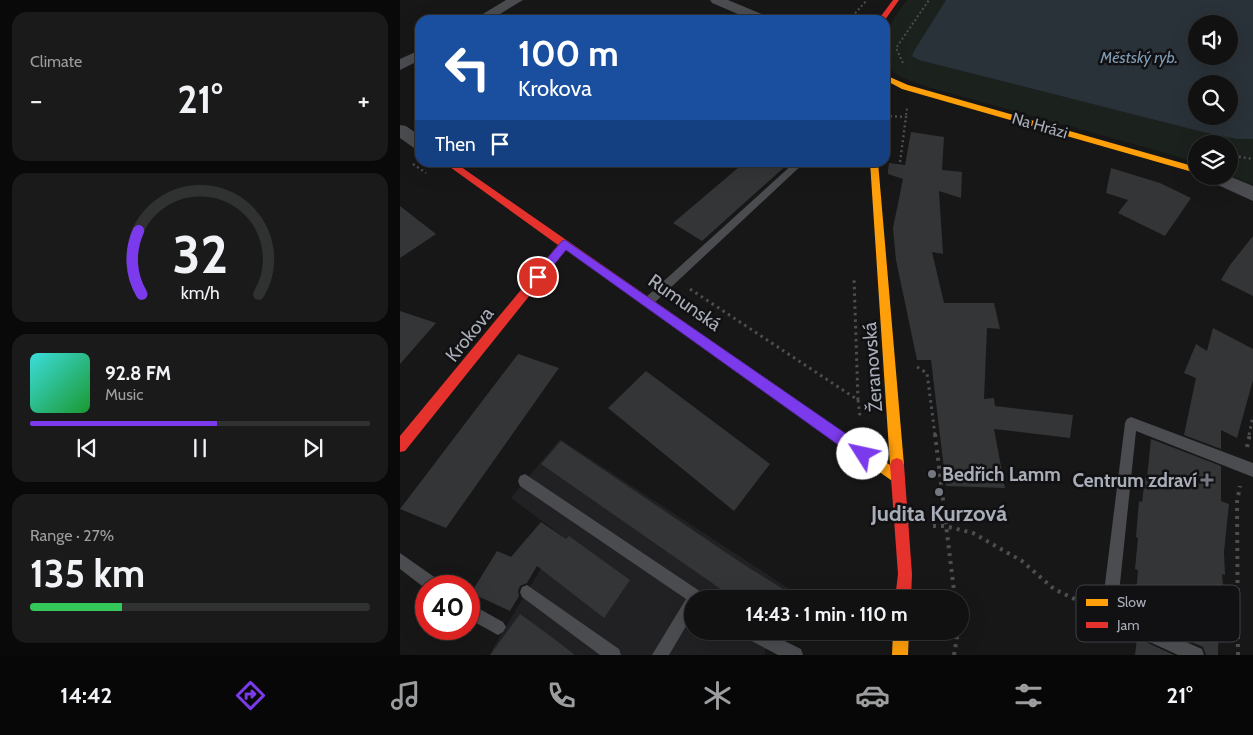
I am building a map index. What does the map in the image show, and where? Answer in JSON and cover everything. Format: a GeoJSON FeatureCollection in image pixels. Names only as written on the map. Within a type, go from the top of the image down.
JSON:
{"type":"FeatureCollection","features":[{"type":"Feature","properties":{"kind":"street"},"geometry":{"type":"LineString","coordinates":[[489,15],[516,0]]}},
{"type":"Feature","properties":{"kind":"street"},"geometry":{"type":"LineString","coordinates":[[717,0],[752,15]]}},
{"type":"Feature","properties":{"kind":"street"},"geometry":{"type":"LineString","coordinates":[[885,15],[896,0]]}},
{"type":"Feature","properties":{"kind":"street"},"geometry":{"type":"LineString","coordinates":[[400,65],[415,57]]}},
{"type":"Feature","properties":{"kind":"street","name":"Na Hrázi"},"geometry":{"type":"LineString","coordinates":[[890,80],[905,87],[1188,168]]}},
{"type":"Feature","properties":{"kind":"street"},"geometry":{"type":"LineString","coordinates":[[400,130],[415,140]]}},
{"type":"Feature","properties":{"kind":"street","name":"Rumunská"},"geometry":{"type":"LineString","coordinates":[[454,167],[898,478]]}},
{"type":"Feature","properties":{"kind":"street","name":"Žeranovská"},"geometry":{"type":"LineString","coordinates":[[874,167],[905,574],[904,590]]}},
{"type":"Feature","properties":{"kind":"street"},"geometry":{"type":"LineString","coordinates":[[1233,185],[1253,194]]}},
{"type":"Feature","properties":{"kind":"street","name":"Krokova"},"geometry":{"type":"LineString","coordinates":[[400,446],[565,244]]}},
{"type":"Feature","properties":{"kind":"street"},"geometry":{"type":"LineString","coordinates":[[900,655],[901,640]]}},
{"type":"Feature","properties":{"kind":"lane"},"geometry":{"type":"LineString","coordinates":[[648,302],[796,167]]}},
{"type":"Feature","properties":{"kind":"lane"},"geometry":{"type":"LineString","coordinates":[[1113,585],[1131,423],[1248,468]]}},
{"type":"Feature","properties":{"kind":"lane"},"geometry":{"type":"LineString","coordinates":[[525,480],[684,591]]}},
{"type":"Feature","properties":{"kind":"lane"},"geometry":{"type":"LineString","coordinates":[[400,560],[420,575]]}},
{"type":"Feature","properties":{"kind":"lane"},"geometry":{"type":"LineString","coordinates":[[527,592],[614,655]]}},
{"type":"Feature","properties":{"kind":"lane"},"geometry":{"type":"LineString","coordinates":[[480,617],[498,627]]}},
{"type":"Feature","properties":{"kind":"lane"},"geometry":{"type":"LineString","coordinates":[[660,655],[684,618]]}},
{"type":"Feature","properties":{"kind":"lane"},"geometry":{"type":"LineString","coordinates":[[765,640],[795,655]]}},
{"type":"Feature","properties":{"kind":"lane"},"geometry":{"type":"LineString","coordinates":[[1167,642],[1196,655]]}},
{"type":"Feature","properties":{"kind":"path"},"geometry":{"type":"LineString","coordinates":[[854,15],[867,0]]}},
{"type":"Feature","properties":{"kind":"path"},"geometry":{"type":"LineString","coordinates":[[908,66],[904,63],[896,48],[929,0]]}},
{"type":"Feature","properties":{"kind":"path"},"geometry":{"type":"LineString","coordinates":[[1238,156],[1253,159]]}},
{"type":"Feature","properties":{"kind":"path"},"geometry":{"type":"LineString","coordinates":[[408,160],[415,165]]}},
{"type":"Feature","properties":{"kind":"path"},"geometry":{"type":"LineString","coordinates":[[417,167],[432,178]]}},
{"type":"Feature","properties":{"kind":"path"},"geometry":{"type":"LineString","coordinates":[[670,283],[686,286],[858,400],[854,276]]}},
{"type":"Feature","properties":{"kind":"path"},"geometry":{"type":"LineString","coordinates":[[1238,585],[1238,502],[1248,468],[1253,416]]}},
{"type":"Feature","properties":{"kind":"path"},"geometry":{"type":"LineString","coordinates":[[901,524],[945,526],[973,533],[1022,561],[1054,589],[1076,600]]}},
{"type":"Feature","properties":{"kind":"path"},"geometry":{"type":"LineString","coordinates":[[954,655],[956,640]]}},
{"type":"Feature","properties":{"kind":"path"},"geometry":{"type":"LineString","coordinates":[[1238,642],[1238,655]]}},
{"type":"Feature","properties":{"kind":"shaded area","name":"Městský ryb."},"geometry":{"type":"Polygon","coordinates":[[[907,0],[1253,0],[1253,185],[1238,179],[1238,135],[1188,135],[1188,160],[905,79],[890,69],[890,26],[907,0]]]}},
{"type":"Feature","properties":{"kind":"shaded area"},"geometry":{"type":"Polygon","coordinates":[[[560,439],[791,590],[684,590],[684,640],[768,640],[764,655],[498,655],[492,650],[561,535],[511,498],[560,439]]]}},
{"type":"Feature","properties":{"kind":"water","name":"Městský ryb."},"geometry":{"type":"Polygon","coordinates":[[[946,0],[1253,0],[1253,139],[1238,139],[1238,135],[1218,135],[1203,132],[919,60],[912,56],[946,0]]]}},
{"type":"Feature","properties":{"kind":"building"},"geometry":{"type":"Polygon","coordinates":[[[911,132],[944,137],[942,170],[962,172],[961,198],[939,191],[943,254],[932,252],[944,303],[994,303],[1000,329],[987,328],[984,399],[994,398],[995,406],[1073,415],[1070,438],[994,429],[1005,488],[946,486],[931,360],[917,360],[896,260],[893,228],[903,179],[888,174],[888,171],[890,163],[905,165],[911,132]]]}},
{"type":"Feature","properties":{"kind":"building"},"geometry":{"type":"Polygon","coordinates":[[[739,167],[784,167],[702,241],[673,223],[739,167]]]}},
{"type":"Feature","properties":{"kind":"building"},"geometry":{"type":"Polygon","coordinates":[[[1111,168],[1160,183],[1191,198],[1165,236],[1118,213],[1128,200],[1106,193],[1111,168]]]}},
{"type":"Feature","properties":{"kind":"building"},"geometry":{"type":"Polygon","coordinates":[[[400,206],[436,234],[400,258],[400,206]]]}},
{"type":"Feature","properties":{"kind":"building"},"geometry":{"type":"Polygon","coordinates":[[[1253,236],[1253,296],[1221,280],[1230,265],[1253,236]]]}},
{"type":"Feature","properties":{"kind":"building"},"geometry":{"type":"Polygon","coordinates":[[[400,311],[436,323],[400,364],[400,311]]]}},
{"type":"Feature","properties":{"kind":"building"},"geometry":{"type":"Polygon","coordinates":[[[1213,328],[1253,349],[1253,380],[1237,438],[1221,430],[1221,449],[1184,435],[1196,378],[1184,373],[1196,344],[1207,351],[1213,328]]]}},
{"type":"Feature","properties":{"kind":"building"},"geometry":{"type":"Polygon","coordinates":[[[518,354],[559,368],[446,528],[400,509],[518,354]]]}},
{"type":"Feature","properties":{"kind":"building"},"geometry":{"type":"Polygon","coordinates":[[[646,371],[770,464],[734,511],[608,408],[646,371]]]}},
{"type":"Feature","properties":{"kind":"building"},"geometry":{"type":"Polygon","coordinates":[[[1151,439],[1221,466],[1221,501],[1229,504],[1224,552],[1225,575],[1222,574],[1223,585],[1137,585],[1138,570],[1135,569],[1139,501],[1142,502],[1145,478],[1147,478],[1151,439]]]}},
{"type":"Feature","properties":{"kind":"building"},"geometry":{"type":"Polygon","coordinates":[[[561,441],[785,590],[722,590],[541,464],[561,441]]]}},
{"type":"Feature","properties":{"kind":"building"},"geometry":{"type":"Polygon","coordinates":[[[541,522],[566,539],[569,536],[630,580],[604,618],[537,566],[527,583],[520,586],[519,596],[510,611],[480,597],[480,578],[497,551],[511,557],[541,522]]]}},
{"type":"Feature","properties":{"kind":"building"},"geometry":{"type":"Polygon","coordinates":[[[520,614],[549,635],[575,655],[490,655],[520,614]]]}},
{"type":"Feature","properties":{"kind":"building"},"geometry":{"type":"Polygon","coordinates":[[[1137,642],[1146,642],[1174,655],[1135,655],[1137,642]]]}},
{"type":"Feature","properties":{"kind":"building"},"geometry":{"type":"Polygon","coordinates":[[[1192,642],[1218,642],[1218,655],[1206,655],[1203,647],[1192,642]]]}},
{"type":"Feature","properties":{"kind":"traffic: slow"},"geometry":{"type":"LineString","coordinates":[[890,80],[905,87],[1188,168]]}},
{"type":"Feature","properties":{"kind":"traffic: slow"},"geometry":{"type":"LineString","coordinates":[[874,167],[897,465]]}},
{"type":"Feature","properties":{"kind":"traffic: slow"},"geometry":{"type":"LineString","coordinates":[[735,364],[898,478]]}},
{"type":"Feature","properties":{"kind":"traffic: slow"},"geometry":{"type":"LineString","coordinates":[[900,655],[901,640]]}},
{"type":"Feature","properties":{"kind":"traffic: jam"},"geometry":{"type":"LineString","coordinates":[[885,15],[896,0]]}},
{"type":"Feature","properties":{"kind":"traffic: jam"},"geometry":{"type":"LineString","coordinates":[[454,167],[735,364]]}},
{"type":"Feature","properties":{"kind":"traffic: jam"},"geometry":{"type":"LineString","coordinates":[[400,446],[565,244]]}},
{"type":"Feature","properties":{"kind":"traffic: jam"},"geometry":{"type":"LineString","coordinates":[[897,465],[905,574],[904,590]]}},
{"type":"Feature","properties":{"kind":"place","name":"Bedřich Lamm"},"geometry":{"type":"Point","coordinates":[932,474]}},
{"type":"Feature","properties":{"kind":"place","name":"Centrum zdraví"},"geometry":{"type":"Point","coordinates":[1207,480]}},
{"type":"Feature","properties":{"kind":"place","name":"Judita Kurzová"},"geometry":{"type":"Point","coordinates":[939,492]}},
{"type":"Feature","properties":{"kind":"route"},"geometry":{"type":"LineString","coordinates":[[538,277],[565,244],[863,454]]}}]}
